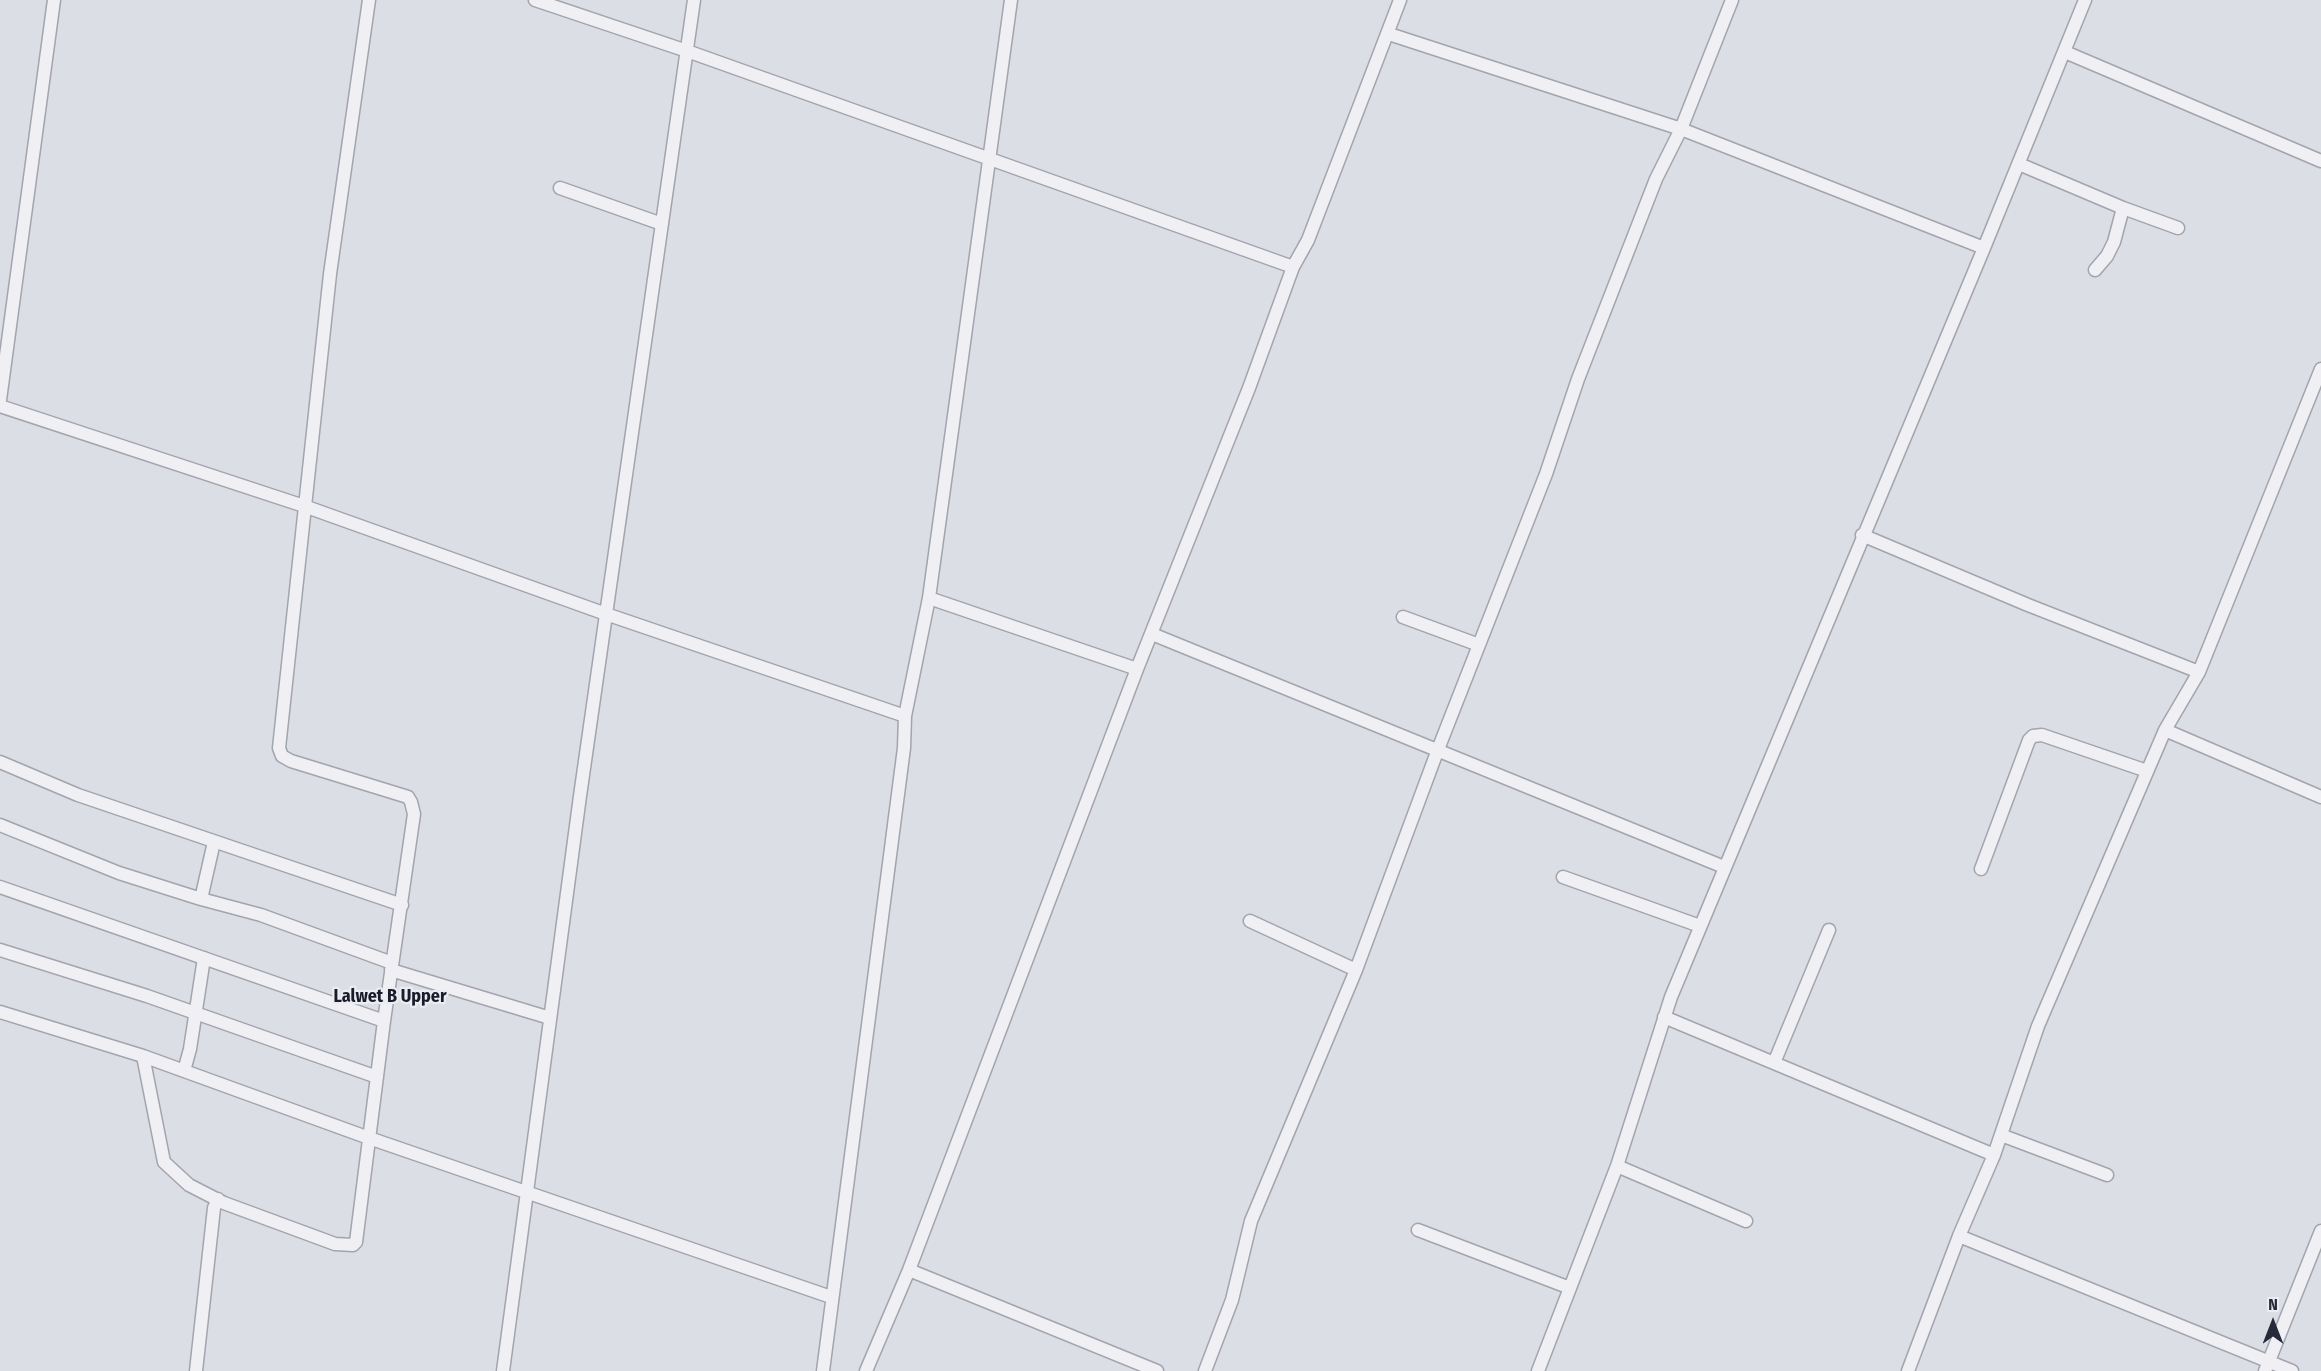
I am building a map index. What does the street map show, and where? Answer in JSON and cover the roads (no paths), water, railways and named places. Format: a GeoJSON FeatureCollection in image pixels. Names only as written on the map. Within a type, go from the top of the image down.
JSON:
{"type":"FeatureCollection","features":[{"type":"Feature","properties":{"kind":"street"},"geometry":{"type":"LineString","coordinates":[[0,400],[54,0]]}},
{"type":"Feature","properties":{"kind":"street"},"geometry":{"type":"LineString","coordinates":[[143,1056],[164,1162],[189,1185],[218,1199],[335,1244],[353,1245],[357,1236],[384,1021],[414,814],[408,797],[291,761],[282,756],[279,748],[330,274],[369,0]]}},
{"type":"Feature","properties":{"kind":"street"},"geometry":{"type":"LineString","coordinates":[[535,0],[687,51],[1293,267]]}},
{"type":"Feature","properties":{"kind":"street"},"geometry":{"type":"LineString","coordinates":[[503,1371],[606,614],[694,0]]}},
{"type":"Feature","properties":{"kind":"street"},"geometry":{"type":"LineString","coordinates":[[823,1371],[904,748],[905,716],[930,598],[1011,0]]}},
{"type":"Feature","properties":{"kind":"street"},"geometry":{"type":"LineString","coordinates":[[866,1371],[909,1270],[1137,669],[1249,388],[1293,267],[1308,240],[1389,34],[1400,0]]}},
{"type":"Feature","properties":{"kind":"street"},"geometry":{"type":"LineString","coordinates":[[1205,1371],[1232,1300],[1251,1221],[1356,970],[1437,752],[1546,474],[1578,379],[1652,190],[1681,129],[1732,0]]}},
{"type":"Feature","properties":{"kind":"street"},"geometry":{"type":"LineString","coordinates":[[1538,1371],[1617,1166],[1664,1017],[1724,867],[2019,164],[2085,0]]}},
{"type":"Feature","properties":{"kind":"street"},"geometry":{"type":"LineString","coordinates":[[1389,34],[1681,129],[1984,248]]}},
{"type":"Feature","properties":{"kind":"street"},"geometry":{"type":"LineString","coordinates":[[2065,52],[2321,160]]}},
{"type":"Feature","properties":{"kind":"street"},"geometry":{"type":"LineString","coordinates":[[2019,164],[2123,208],[2178,228]]}},
{"type":"Feature","properties":{"kind":"street"},"geometry":{"type":"LineString","coordinates":[[561,188],[662,224]]}},
{"type":"Feature","properties":{"kind":"street"},"geometry":{"type":"LineString","coordinates":[[2095,270],[2107,256],[2114,242],[2123,208]]}},
{"type":"Feature","properties":{"kind":"street"},"geometry":{"type":"LineString","coordinates":[[1908,1371],[1959,1236],[1994,1155],[2037,1026],[2165,730],[2199,672],[2321,369]]}},
{"type":"Feature","properties":{"kind":"street"},"geometry":{"type":"LineString","coordinates":[[0,406],[304,506],[606,614],[905,716]]}},
{"type":"Feature","properties":{"kind":"street"},"geometry":{"type":"LineString","coordinates":[[1863,535],[2028,605],[2199,672]]}},
{"type":"Feature","properties":{"kind":"street"},"geometry":{"type":"LineString","coordinates":[[930,598],[1137,669]]}},
{"type":"Feature","properties":{"kind":"street"},"geometry":{"type":"LineString","coordinates":[[1403,616],[1479,645]]}},
{"type":"Feature","properties":{"kind":"street"},"geometry":{"type":"LineString","coordinates":[[1152,634],[1724,867]]}},
{"type":"Feature","properties":{"kind":"street"},"geometry":{"type":"LineString","coordinates":[[2165,730],[2321,797]]}},
{"type":"Feature","properties":{"kind":"street"},"geometry":{"type":"LineString","coordinates":[[1981,869],[2029,740],[2033,736],[2042,735],[2147,771]]}},
{"type":"Feature","properties":{"kind":"street"},"geometry":{"type":"LineString","coordinates":[[0,762],[78,795],[402,905]]}},
{"type":"Feature","properties":{"kind":"street"},"geometry":{"type":"LineString","coordinates":[[0,825],[119,873],[261,915],[392,966],[550,1018]]}},
{"type":"Feature","properties":{"kind":"street"},"geometry":{"type":"LineString","coordinates":[[201,899],[214,842]]}},
{"type":"Feature","properties":{"kind":"street"},"geometry":{"type":"LineString","coordinates":[[1563,877],[1701,926]]}},
{"type":"Feature","properties":{"kind":"street"},"geometry":{"type":"LineString","coordinates":[[0,887],[384,1021]]}},
{"type":"Feature","properties":{"kind":"street"},"geometry":{"type":"LineString","coordinates":[[1250,921],[1356,970]]}},
{"type":"Feature","properties":{"kind":"street"},"geometry":{"type":"LineString","coordinates":[[1774,1063],[1829,930]]}},
{"type":"Feature","properties":{"kind":"street"},"geometry":{"type":"LineString","coordinates":[[0,950],[147,996],[377,1077]]}},
{"type":"Feature","properties":{"kind":"street"},"geometry":{"type":"LineString","coordinates":[[184,1071],[190,1049],[204,958]]}},
{"type":"Feature","properties":{"kind":"street"},"geometry":{"type":"LineString","coordinates":[[0,1012],[143,1056],[369,1138],[831,1297]]}},
{"type":"Feature","properties":{"kind":"street"},"geometry":{"type":"LineString","coordinates":[[1664,1017],[1994,1155]]}},
{"type":"Feature","properties":{"kind":"street"},"geometry":{"type":"LineString","coordinates":[[2001,1135],[2107,1175]]}},
{"type":"Feature","properties":{"kind":"street"},"geometry":{"type":"LineString","coordinates":[[1617,1166],[1746,1221]]}},
{"type":"Feature","properties":{"kind":"street"},"geometry":{"type":"LineString","coordinates":[[196,1371],[214,1208],[218,1199]]}},
{"type":"Feature","properties":{"kind":"street"},"geometry":{"type":"LineString","coordinates":[[1418,1230],[1570,1288]]}},
{"type":"Feature","properties":{"kind":"street"},"geometry":{"type":"LineString","coordinates":[[2267,1366],[2316,1258],[2321,1231]]}},
{"type":"Feature","properties":{"kind":"street"},"geometry":{"type":"LineString","coordinates":[[1959,1236],[2267,1366],[2292,1371]]}},
{"type":"Feature","properties":{"kind":"street"},"geometry":{"type":"LineString","coordinates":[[909,1270],[1157,1371]]}},
{"type":"Feature","properties":{"kind":"district","name":"Lalwet B Upper"},"geometry":{"type":"Point","coordinates":[390,997]}}]}
